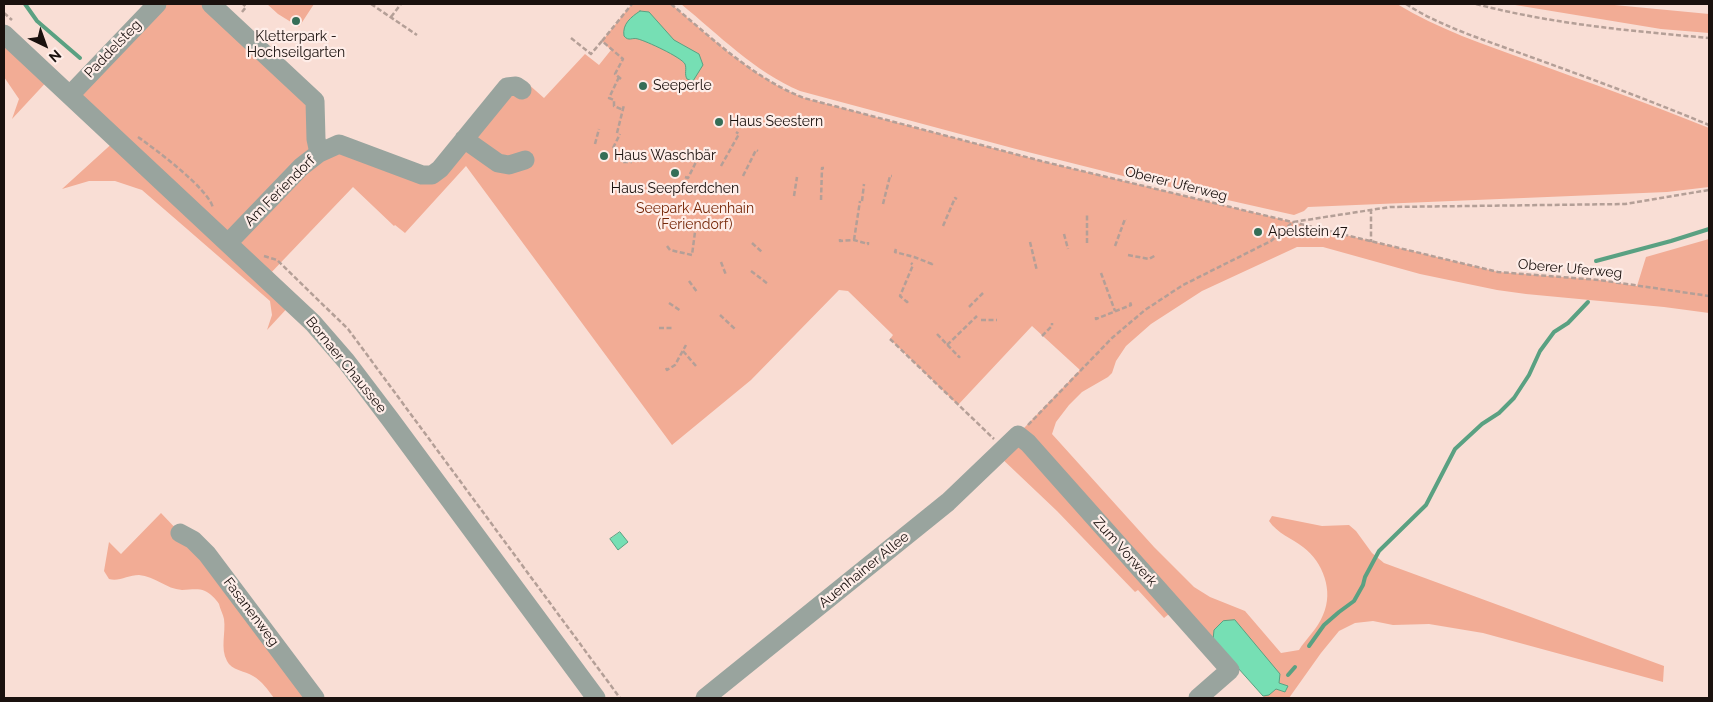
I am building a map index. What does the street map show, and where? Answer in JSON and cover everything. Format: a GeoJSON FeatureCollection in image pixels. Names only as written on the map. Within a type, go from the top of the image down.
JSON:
{"type":"FeatureCollection","features":[{"type":"Feature","properties":{"kind":"street","name":"Paddelsteg"},"geometry":{"type":"LineString","coordinates":[[70,95],[157,4]]}},
{"type":"Feature","properties":{"kind":"street"},"geometry":{"type":"LineString","coordinates":[[211,4],[315,101],[316,139],[319,153]]}},
{"type":"Feature","properties":{"kind":"street","name":"Bornaer Chaussee"},"geometry":{"type":"LineString","coordinates":[[4,34],[314,323],[346,361],[596,698]]}},
{"type":"Feature","properties":{"kind":"street","name":"Am Feriendorf"},"geometry":{"type":"LineString","coordinates":[[228,243],[301,167],[319,153],[338,144],[422,175],[432,175],[440,169],[507,87],[516,86],[522,90]]}},
{"type":"Feature","properties":{"kind":"street"},"geometry":{"type":"LineString","coordinates":[[464,139],[498,163],[509,165],[525,160]]}},
{"type":"Feature","properties":{"kind":"street","name":"Auenhainer Allee"},"geometry":{"type":"LineString","coordinates":[[705,698],[948,502],[1018,435]]}},
{"type":"Feature","properties":{"kind":"street","name":"Zum Vorwerk"},"geometry":{"type":"LineString","coordinates":[[1018,435],[1028,443],[1230,670],[1198,698]]}},
{"type":"Feature","properties":{"kind":"street","name":"Fasanenweg"},"geometry":{"type":"LineString","coordinates":[[180,533],[193,540],[207,554],[315,698]]}},
{"type":"Feature","properties":{"kind":"path"},"geometry":{"type":"LineString","coordinates":[[371,4],[417,35]]}},
{"type":"Feature","properties":{"kind":"path"},"geometry":{"type":"LineString","coordinates":[[391,17],[400,4]]}},
{"type":"Feature","properties":{"kind":"path"},"geometry":{"type":"LineString","coordinates":[[571,38],[591,54],[632,4]]}},
{"type":"Feature","properties":{"kind":"path","name":"Oberer Uferweg"},"geometry":{"type":"LineString","coordinates":[[671,4],[744,65],[772,84],[804,98],[1045,162],[1498,272],[1598,280],[1709,296]]}},
{"type":"Feature","properties":{"kind":"path"},"geometry":{"type":"LineString","coordinates":[[1406,4],[1471,36],[1656,102],[1709,125]]}},
{"type":"Feature","properties":{"kind":"path"},"geometry":{"type":"LineString","coordinates":[[1476,4],[1530,17],[1619,29],[1709,38]]}},
{"type":"Feature","properties":{"kind":"path"},"geometry":{"type":"LineString","coordinates":[[602,42],[623,59],[615,74],[620,78],[610,98],[614,100],[614,106],[623,110]]}},
{"type":"Feature","properties":{"kind":"path"},"geometry":{"type":"LineString","coordinates":[[613,148],[619,133],[624,105]]}},
{"type":"Feature","properties":{"kind":"path"},"geometry":{"type":"LineString","coordinates":[[595,144],[599,129]]}},
{"type":"Feature","properties":{"kind":"path"},"geometry":{"type":"LineString","coordinates":[[131,131],[162,154],[199,188],[212,202],[214,213]]}},
{"type":"Feature","properties":{"kind":"path"},"geometry":{"type":"LineString","coordinates":[[721,166],[739,134],[736,132]]}},
{"type":"Feature","properties":{"kind":"path"},"geometry":{"type":"LineString","coordinates":[[743,176],[756,150],[758,150]]}},
{"type":"Feature","properties":{"kind":"path"},"geometry":{"type":"LineString","coordinates":[[685,176],[688,178],[699,156]]}},
{"type":"Feature","properties":{"kind":"path"},"geometry":{"type":"LineString","coordinates":[[623,162],[632,162]]}},
{"type":"Feature","properties":{"kind":"path"},"geometry":{"type":"LineString","coordinates":[[821,200],[822,168],[824,168]]}},
{"type":"Feature","properties":{"kind":"path"},"geometry":{"type":"LineString","coordinates":[[883,204],[890,176],[892,176]]}},
{"type":"Feature","properties":{"kind":"path"},"geometry":{"type":"LineString","coordinates":[[794,196],[797,177]]}},
{"type":"Feature","properties":{"kind":"path"},"geometry":{"type":"LineString","coordinates":[[854,240],[864,184]]}},
{"type":"Feature","properties":{"kind":"path"},"geometry":{"type":"LineString","coordinates":[[1018,435],[1088,361],[1145,310],[1183,285],[1271,241],[1293,222],[1390,207],[1624,204],[1709,190]]}},
{"type":"Feature","properties":{"kind":"path"},"geometry":{"type":"LineString","coordinates":[[943,226],[955,198],[957,199]]}},
{"type":"Feature","properties":{"kind":"path"},"geometry":{"type":"LineString","coordinates":[[1371,209],[1371,242]]}},
{"type":"Feature","properties":{"kind":"path"},"geometry":{"type":"LineString","coordinates":[[1087,243],[1088,214]]}},
{"type":"Feature","properties":{"kind":"path"},"geometry":{"type":"LineString","coordinates":[[1115,246],[1126,220]]}},
{"type":"Feature","properties":{"kind":"path"},"geometry":{"type":"LineString","coordinates":[[667,246],[670,250],[692,255],[695,232]]}},
{"type":"Feature","properties":{"kind":"path"},"geometry":{"type":"LineString","coordinates":[[1064,234],[1068,249]]}},
{"type":"Feature","properties":{"kind":"path"},"geometry":{"type":"LineString","coordinates":[[840,239],[840,241],[854,240],[868,244],[868,242]]}},
{"type":"Feature","properties":{"kind":"path"},"geometry":{"type":"LineString","coordinates":[[1030,242],[1037,271]]}},
{"type":"Feature","properties":{"kind":"path"},"geometry":{"type":"LineString","coordinates":[[752,243],[763,253]]}},
{"type":"Feature","properties":{"kind":"path"},"geometry":{"type":"LineString","coordinates":[[896,249],[895,252],[932,263]]}},
{"type":"Feature","properties":{"kind":"path"},"geometry":{"type":"LineString","coordinates":[[258,254],[277,260],[348,329],[620,698]]}},
{"type":"Feature","properties":{"kind":"path"},"geometry":{"type":"LineString","coordinates":[[1128,255],[1149,259],[1156,255]]}},
{"type":"Feature","properties":{"kind":"path"},"geometry":{"type":"LineString","coordinates":[[720,262],[726,275]]}},
{"type":"Feature","properties":{"kind":"path"},"geometry":{"type":"LineString","coordinates":[[908,301],[906,302],[900,296],[912,265],[911,263]]}},
{"type":"Feature","properties":{"kind":"path"},"geometry":{"type":"LineString","coordinates":[[752,271],[768,284]]}},
{"type":"Feature","properties":{"kind":"path"},"geometry":{"type":"LineString","coordinates":[[1101,272],[1115,310]]}},
{"type":"Feature","properties":{"kind":"path"},"geometry":{"type":"LineString","coordinates":[[688,282],[698,292]]}},
{"type":"Feature","properties":{"kind":"path"},"geometry":{"type":"LineString","coordinates":[[969,307],[983,292]]}},
{"type":"Feature","properties":{"kind":"path"},"geometry":{"type":"LineString","coordinates":[[669,302],[681,311]]}},
{"type":"Feature","properties":{"kind":"path"},"geometry":{"type":"LineString","coordinates":[[1096,317],[1096,319],[1131,305],[1130,302]]}},
{"type":"Feature","properties":{"kind":"path"},"geometry":{"type":"LineString","coordinates":[[720,315],[735,329]]}},
{"type":"Feature","properties":{"kind":"path"},"geometry":{"type":"LineString","coordinates":[[947,345],[977,316]]}},
{"type":"Feature","properties":{"kind":"path"},"geometry":{"type":"LineString","coordinates":[[981,320],[997,320]]}},
{"type":"Feature","properties":{"kind":"path"},"geometry":{"type":"LineString","coordinates":[[1042,336],[1052,326],[1052,323]]}},
{"type":"Feature","properties":{"kind":"path"},"geometry":{"type":"LineString","coordinates":[[659,328],[674,328]]}},
{"type":"Feature","properties":{"kind":"path"},"geometry":{"type":"LineString","coordinates":[[937,334],[960,356]]}},
{"type":"Feature","properties":{"kind":"path"},"geometry":{"type":"LineString","coordinates":[[890,339],[1004,449]]}},
{"type":"Feature","properties":{"kind":"path"},"geometry":{"type":"LineString","coordinates":[[666,368],[667,370],[675,365],[686,346]]}},
{"type":"Feature","properties":{"kind":"path"},"geometry":{"type":"LineString","coordinates":[[683,351],[696,366]]}},
{"type":"Feature","properties":{"kind":"green space","name":"Seepark Auenhain (Feriendorf)"},"geometry":{"type":"Polygon","coordinates":[[[157,4],[211,4],[315,101],[316,139],[339,144],[422,175],[507,87],[527,83],[544,98],[585,54],[599,65],[611,50],[602,41],[632,4],[671,4],[734,57],[785,90],[804,98],[1045,162],[1498,272],[1599,280],[1637,286],[1646,257],[1709,239],[1709,313],[1497,290],[1420,274],[1323,247],[1297,247],[1202,291],[1151,324],[1126,346],[1108,377],[1082,392],[1069,405],[1056,422],[1052,434],[1154,547],[1194,587],[1210,597],[1245,611],[1281,653],[1299,650],[1315,629],[1321,620],[1326,606],[1327,587],[1321,569],[1310,553],[1272,525],[1269,521],[1272,516],[1322,526],[1349,525],[1356,531],[1372,553],[1384,563],[1664,666],[1663,682],[1483,633],[1429,624],[1393,625],[1373,621],[1355,623],[1339,631],[1289,698],[1262,698],[1273,691],[1279,683],[1213,640],[1175,609],[1164,618],[1138,590],[1135,592],[1057,511],[998,455],[1080,370],[1032,326],[958,405],[890,339],[893,335],[848,291],[839,290],[751,380],[672,445],[466,166],[405,233],[394,226],[353,187],[266,278],[292,303],[267,330],[272,315],[270,301],[142,190],[115,181],[89,181],[62,189],[117,139],[70,95],[157,4]]]}},
{"type":"Feature","properties":{"kind":"green space","name":"Kletterpark - Hochseilgarten"},"geometry":{"type":"Polygon","coordinates":[[[267,4],[314,4],[299,27],[278,14],[267,4]]]}},
{"type":"Feature","properties":{"kind":"green space"},"geometry":{"type":"Polygon","coordinates":[[[681,4],[1397,4],[1462,36],[1709,128],[1709,187],[1667,192],[1308,207],[1294,215],[1139,180],[800,91],[768,74],[723,40],[681,4]]]}},
{"type":"Feature","properties":{"kind":"green space"},"geometry":{"type":"Polygon","coordinates":[[[1509,4],[1604,4],[1709,14],[1709,33],[1661,29],[1509,4]]]}},
{"type":"Feature","properties":{"kind":"green space"},"geometry":{"type":"Polygon","coordinates":[[[4,34],[51,77],[12,119],[19,99],[4,77],[4,34]]]}},
{"type":"Feature","properties":{"kind":"green space"},"geometry":{"type":"Polygon","coordinates":[[[161,513],[180,533],[315,698],[274,698],[256,678],[229,664],[224,651],[224,617],[218,602],[207,592],[176,589],[139,575],[116,580],[109,579],[104,571],[109,542],[121,554],[161,513]]]}},
{"type":"Feature","properties":{"kind":"shaded area"},"geometry":{"type":"Polygon","coordinates":[[[640,11],[649,12],[674,40],[699,54],[703,65],[693,81],[687,79],[685,64],[677,57],[648,43],[636,39],[627,39],[624,36],[626,24],[630,18],[640,11]]]}},
{"type":"Feature","properties":{"kind":"shaded area"},"geometry":{"type":"Polygon","coordinates":[[[620,532],[628,542],[618,550],[610,539],[620,532]]]}},
{"type":"Feature","properties":{"kind":"shaded area"},"geometry":{"type":"Polygon","coordinates":[[[1235,620],[1280,674],[1279,683],[1288,686],[1285,692],[1276,689],[1269,695],[1263,696],[1213,640],[1214,630],[1223,621],[1235,620]]]}},
{"type":"Feature","properties":{"kind":"waterway"},"geometry":{"type":"LineString","coordinates":[[25,4],[37,21],[80,58]]}},
{"type":"Feature","properties":{"kind":"waterway"},"geometry":{"type":"LineString","coordinates":[[1596,261],[1709,229]]}},
{"type":"Feature","properties":{"kind":"waterway"},"geometry":{"type":"LineString","coordinates":[[1309,646],[1324,625],[1354,601],[1379,551],[1426,505],[1455,449],[1482,424],[1499,413],[1514,398],[1529,375],[1540,351],[1554,332],[1568,323],[1588,302]]}},
{"type":"Feature","properties":{"kind":"waterway"},"geometry":{"type":"LineString","coordinates":[[1288,675],[1295,667]]}},
{"type":"Feature","properties":{"kind":"place","name":"Kletterpark - Hochseilgarten"},"geometry":{"type":"Point","coordinates":[296,21]}},
{"type":"Feature","properties":{"kind":"place","name":"Seeperle"},"geometry":{"type":"Point","coordinates":[643,86]}},
{"type":"Feature","properties":{"kind":"place","name":"Haus Seestern"},"geometry":{"type":"Point","coordinates":[719,122]}},
{"type":"Feature","properties":{"kind":"place","name":"Haus Waschbär"},"geometry":{"type":"Point","coordinates":[604,156]}},
{"type":"Feature","properties":{"kind":"place","name":"Haus Seepferdchen"},"geometry":{"type":"Point","coordinates":[675,173]}},
{"type":"Feature","properties":{"kind":"place","name":"Apelstein 47"},"geometry":{"type":"Point","coordinates":[1258,232]}}]}
